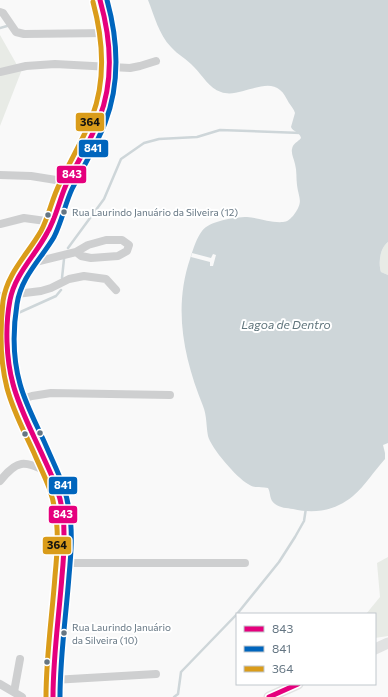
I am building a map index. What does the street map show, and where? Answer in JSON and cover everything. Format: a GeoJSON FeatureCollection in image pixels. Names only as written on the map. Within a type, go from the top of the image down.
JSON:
{"type":"FeatureCollection","features":[{"type":"Feature","properties":{"kind":"main road"},"geometry":{"type":"LineString","coordinates":[[53,697],[53,680],[63,563],[63,513],[57,484],[19,400],[12,378],[9,352],[9,314],[11,295],[18,278],[53,222],[69,179],[102,110],[107,91],[109,67],[107,33],[100,0]]}},
{"type":"Feature","properties":{"kind":"main road"},"geometry":{"type":"LineString","coordinates":[[376,649],[388,643]]}},
{"type":"Feature","properties":{"kind":"main road"},"geometry":{"type":"LineString","coordinates":[[269,697],[296,685]]}},
{"type":"Feature","properties":{"kind":"street"},"geometry":{"type":"LineString","coordinates":[[0,12],[3,13],[16,32],[24,34],[107,33]]}},
{"type":"Feature","properties":{"kind":"street"},"geometry":{"type":"LineString","coordinates":[[0,72],[26,66],[55,64],[130,68],[156,61]]}},
{"type":"Feature","properties":{"kind":"street"},"geometry":{"type":"LineString","coordinates":[[0,175],[31,176],[56,180],[69,179]]}},
{"type":"Feature","properties":{"kind":"street"},"geometry":{"type":"LineString","coordinates":[[0,224],[24,218],[53,222]]}},
{"type":"Feature","properties":{"kind":"street"},"geometry":{"type":"LineString","coordinates":[[27,264],[76,252],[88,245],[106,240],[122,240],[129,245],[128,251],[118,256],[91,258],[81,256],[76,252]]}},
{"type":"Feature","properties":{"kind":"street"},"geometry":{"type":"LineString","coordinates":[[0,296],[41,291],[69,279],[84,276],[106,279],[116,290]]}},
{"type":"Feature","properties":{"kind":"street"},"geometry":{"type":"LineString","coordinates":[[19,400],[32,396],[51,394],[170,395]]}},
{"type":"Feature","properties":{"kind":"street"},"geometry":{"type":"LineString","coordinates":[[0,481],[8,471],[18,464],[24,463],[51,473]]}},
{"type":"Feature","properties":{"kind":"street"},"geometry":{"type":"LineString","coordinates":[[63,563],[245,563]]}},
{"type":"Feature","properties":{"kind":"street"},"geometry":{"type":"LineString","coordinates":[[14,692],[20,659]]}},
{"type":"Feature","properties":{"kind":"street"},"geometry":{"type":"LineString","coordinates":[[53,680],[156,674]]}},
{"type":"Feature","properties":{"kind":"street"},"geometry":{"type":"LineString","coordinates":[[0,684],[22,697]]}},
{"type":"Feature","properties":{"kind":"shaded area"},"geometry":{"type":"Polygon","coordinates":[[[0,35],[21,72],[0,126],[0,35]]]}},
{"type":"Feature","properties":{"kind":"shaded area"},"geometry":{"type":"Polygon","coordinates":[[[388,242],[388,275],[381,272],[380,256],[383,248],[388,242]]]}},
{"type":"Feature","properties":{"kind":"shaded area"},"geometry":{"type":"Polygon","coordinates":[[[388,557],[388,636],[376,638],[376,613],[367,613],[380,597],[377,563],[388,557]]]}},
{"type":"Feature","properties":{"kind":"water","name":"Lagoa de Dentro"},"geometry":{"type":"Polygon","coordinates":[[[148,0],[388,0],[388,242],[381,252],[380,264],[381,272],[388,275],[388,443],[383,445],[385,459],[362,488],[346,501],[332,508],[309,511],[279,506],[272,501],[268,488],[253,486],[243,481],[225,462],[214,448],[208,436],[206,417],[186,352],[183,334],[182,296],[185,278],[195,245],[202,231],[216,222],[236,218],[247,217],[274,222],[284,222],[293,216],[299,207],[300,197],[292,151],[293,145],[301,138],[299,134],[291,127],[295,112],[283,93],[274,87],[259,87],[236,93],[221,92],[213,88],[191,64],[174,50],[163,37],[148,0]]]}},
{"type":"Feature","properties":{"kind":"pier"},"geometry":{"type":"Polygon","coordinates":[[[192,253],[211,258],[213,254],[216,255],[213,266],[210,266],[210,262],[191,257],[192,253]]]}},
{"type":"Feature","properties":{"kind":"waterway"},"geometry":{"type":"LineString","coordinates":[[0,28],[7,26]]}},
{"type":"Feature","properties":{"kind":"waterway"},"geometry":{"type":"LineString","coordinates":[[68,248],[104,199],[121,159],[144,143],[159,139],[197,137],[220,130],[301,133]]}},
{"type":"Feature","properties":{"kind":"waterway"},"geometry":{"type":"LineString","coordinates":[[62,278],[64,259]]}},
{"type":"Feature","properties":{"kind":"waterway"},"geometry":{"type":"LineString","coordinates":[[16,314],[56,296],[61,290]]}},
{"type":"Feature","properties":{"kind":"waterway"},"geometry":{"type":"LineString","coordinates":[[238,613],[279,562],[304,521],[306,508]]}},
{"type":"Feature","properties":{"kind":"waterway"},"geometry":{"type":"LineString","coordinates":[[174,697],[178,694],[181,672],[236,615]]}},
{"type":"Feature","properties":{"kind":"transit line","name":"843"},"geometry":{"type":"LineString","coordinates":[[53,697],[55,652],[64,552],[63,514],[60,497],[22,410],[13,384],[8,353],[7,320],[10,300],[16,282],[50,227],[66,185],[92,136],[104,105],[109,75],[109,60],[107,30],[100,0]]}},
{"type":"Feature","properties":{"kind":"transit line","name":"841"},"geometry":{"type":"LineString","coordinates":[[60,697],[62,652],[71,551],[70,518],[68,502],[63,486],[20,384],[14,344],[15,324],[19,294],[27,277],[54,237],[72,189],[98,140],[110,108],[116,62],[111,15],[107,0]]}},
{"type":"Feature","properties":{"kind":"transit line","name":"364"},"geometry":{"type":"LineString","coordinates":[[46,697],[48,652],[57,552],[56,519],[54,503],[49,488],[9,396],[2,356],[2,312],[5,291],[9,281],[41,231],[57,189],[92,117],[99,89],[102,60],[99,30],[93,2]]}},
{"type":"Feature","properties":{"kind":"transit line","name":"843"},"geometry":{"type":"LineString","coordinates":[[269,697],[296,685]]}},
{"type":"Feature","properties":{"kind":"place","name":"Rua Laurindo Januário da Silveira (12)"},"geometry":{"type":"Point","coordinates":[64,212]}},
{"type":"Feature","properties":{"kind":"place","name":"Rua Laurindo Januário da Silveira (10)"},"geometry":{"type":"Point","coordinates":[64,633]}}]}
